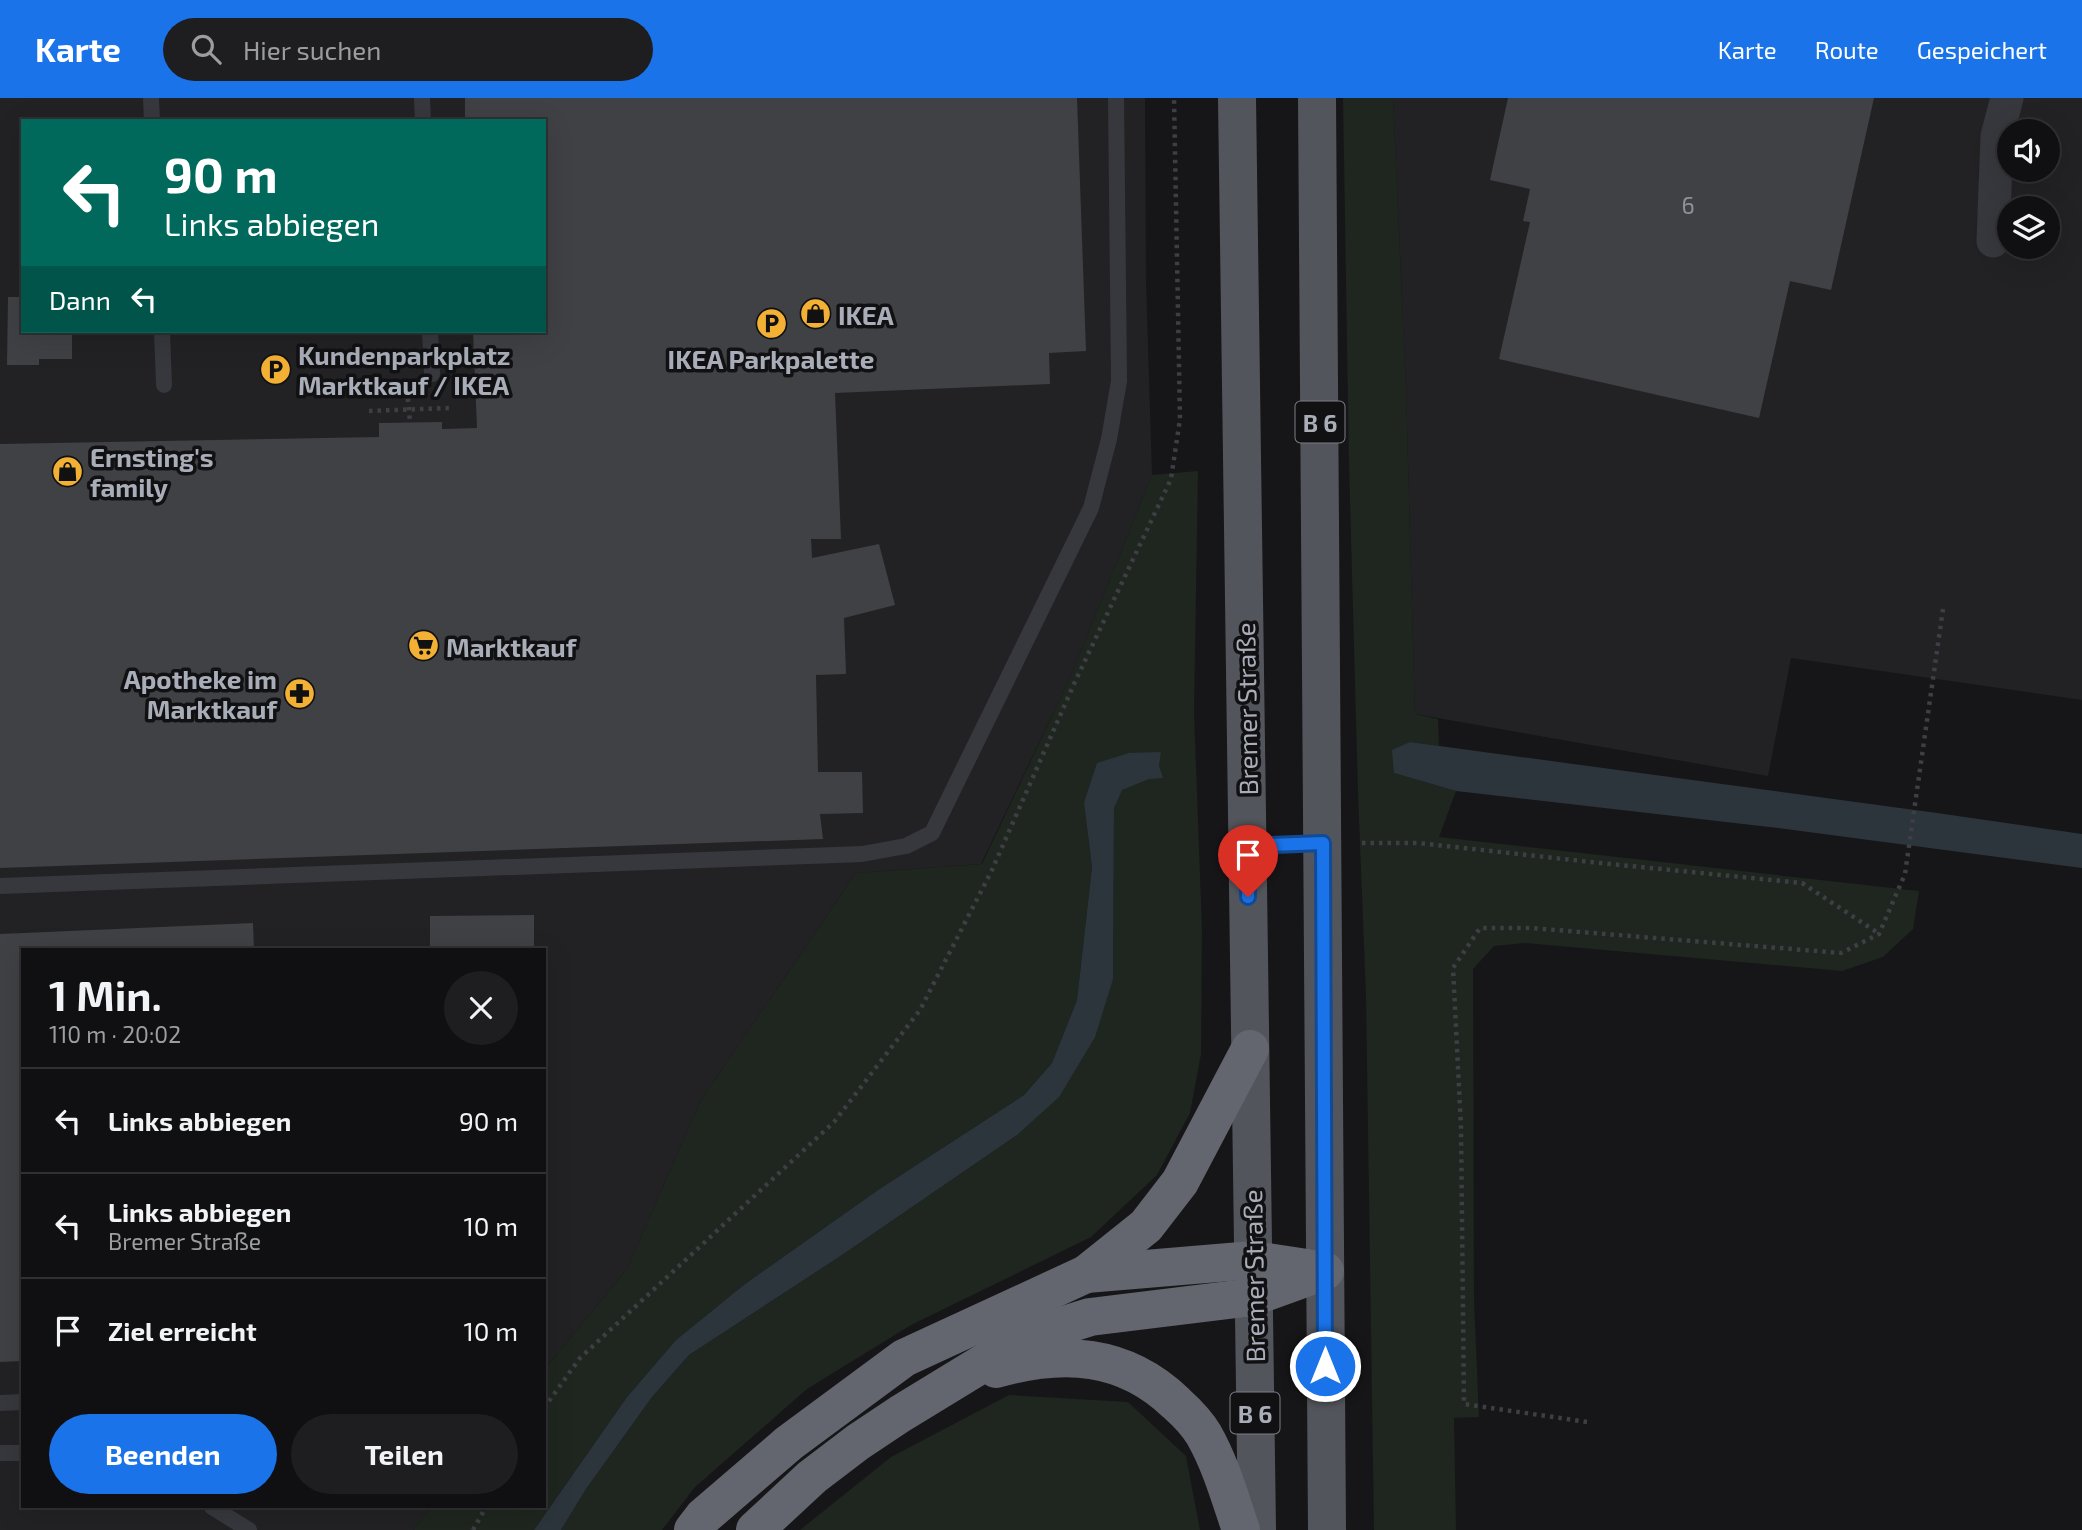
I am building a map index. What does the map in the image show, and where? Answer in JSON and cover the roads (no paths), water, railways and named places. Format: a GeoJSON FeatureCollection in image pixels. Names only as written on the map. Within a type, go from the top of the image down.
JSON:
{"type":"FeatureCollection","features":[{"type":"Feature","properties":{"kind":"highway"},"geometry":{"type":"LineString","coordinates":[[693,1530],[703,1517],[789,1443],[904,1358],[1086,1274],[1146,1226],[1180,1182],[1250,1049]]}},
{"type":"Feature","properties":{"kind":"highway"},"geometry":{"type":"LineString","coordinates":[[755,1530],[813,1477],[858,1442],[944,1387],[1028,1339],[1067,1323],[1253,1279],[1325,1271]]}},
{"type":"Feature","properties":{"kind":"highway"},"geometry":{"type":"LineString","coordinates":[[1086,1274],[1253,1279]]}},
{"type":"Feature","properties":{"kind":"highway"},"geometry":{"type":"LineString","coordinates":[[944,1387],[1018,1363],[1055,1359],[1111,1363],[1135,1372],[1160,1387],[1202,1433],[1215,1458],[1241,1530]]}},
{"type":"Feature","properties":{"kind":"main road","name":"Bremer Straße"},"geometry":{"type":"LineString","coordinates":[[1237,98],[1256,1530]]}},
{"type":"Feature","properties":{"kind":"main road","name":"B 6"},"geometry":{"type":"LineString","coordinates":[[1317,98],[1327,1530]]}},
{"type":"Feature","properties":{"kind":"street"},"geometry":{"type":"LineString","coordinates":[[1993,241],[1997,136],[2007,98]]}},
{"type":"Feature","properties":{"kind":"lane"},"geometry":{"type":"LineString","coordinates":[[151,98],[152,119]]}},
{"type":"Feature","properties":{"kind":"lane"},"geometry":{"type":"LineString","coordinates":[[422,98],[423,119]]}},
{"type":"Feature","properties":{"kind":"lane"},"geometry":{"type":"LineString","coordinates":[[0,886],[862,854],[906,846],[932,833],[1091,508],[1109,439],[1119,381],[1116,98]]}},
{"type":"Feature","properties":{"kind":"lane"},"geometry":{"type":"LineString","coordinates":[[162,333],[164,385]]}},
{"type":"Feature","properties":{"kind":"lane"},"geometry":{"type":"LineString","coordinates":[[430,333],[432,374]]}},
{"type":"Feature","properties":{"kind":"lane"},"geometry":{"type":"LineString","coordinates":[[1248,846],[1323,843]]}},
{"type":"Feature","properties":{"kind":"lane"},"geometry":{"type":"LineString","coordinates":[[0,1403],[21,1402]]}},
{"type":"Feature","properties":{"kind":"lane"},"geometry":{"type":"LineString","coordinates":[[0,1453],[21,1453]]}},
{"type":"Feature","properties":{"kind":"lane"},"geometry":{"type":"LineString","coordinates":[[214,1508],[249,1530]]}},
{"type":"Feature","properties":{"kind":"place","name":"IKEA"},"geometry":{"type":"Point","coordinates":[815,314]}},
{"type":"Feature","properties":{"kind":"place","name":"IKEA Parkpalette"},"geometry":{"type":"Point","coordinates":[771,323]}},
{"type":"Feature","properties":{"kind":"place","name":"Kundenparkplatz Marktkauf / IKEA"},"geometry":{"type":"Point","coordinates":[275,369]}},
{"type":"Feature","properties":{"kind":"place","name":"Ernsting's family"},"geometry":{"type":"Point","coordinates":[67,471]}},
{"type":"Feature","properties":{"kind":"place","name":"Marktkauf"},"geometry":{"type":"Point","coordinates":[423,646]}},
{"type":"Feature","properties":{"kind":"place","name":"Apotheke im Marktkauf"},"geometry":{"type":"Point","coordinates":[300,693]}}]}
